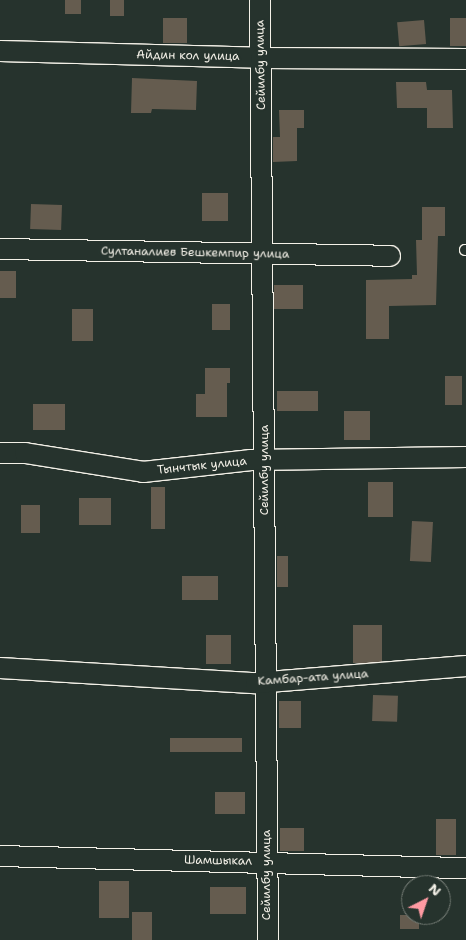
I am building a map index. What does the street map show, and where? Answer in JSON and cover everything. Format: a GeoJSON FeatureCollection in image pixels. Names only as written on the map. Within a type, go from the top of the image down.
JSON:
{"type":"FeatureCollection","features":[{"type":"Feature","properties":{"kind":"street","name":"Сейилбу улица"},"geometry":{"type":"LineString","coordinates":[[260,0],[268,940]]}},
{"type":"Feature","properties":{"kind":"street","name":"Айдин кол улица"},"geometry":{"type":"LineString","coordinates":[[0,52],[261,58],[466,59]]}},
{"type":"Feature","properties":{"kind":"street","name":"Султаналиев Бешкемпир улица"},"geometry":{"type":"LineString","coordinates":[[0,249],[390,256]]}},
{"type":"Feature","properties":{"kind":"street","name":"Тынчтык улица"},"geometry":{"type":"LineString","coordinates":[[0,453],[25,453],[143,472],[264,460],[466,457]]}},
{"type":"Feature","properties":{"kind":"street","name":"Камбар-ата улица"},"geometry":{"type":"LineString","coordinates":[[0,668],[160,678],[266,682],[466,666]]}},
{"type":"Feature","properties":{"kind":"street","name":"Шамшыкал"},"geometry":{"type":"LineString","coordinates":[[0,856],[466,868]]}},
{"type":"Feature","properties":{"kind":"building"},"geometry":{"type":"Polygon","coordinates":[[[65,0],[81,0],[81,14],[65,14],[65,0]]]}},
{"type":"Feature","properties":{"kind":"building"},"geometry":{"type":"Polygon","coordinates":[[[110,0],[124,0],[124,16],[110,16],[110,0]]]}},
{"type":"Feature","properties":{"kind":"building"},"geometry":{"type":"Polygon","coordinates":[[[163,18],[187,18],[187,43],[163,43],[163,18]]]}},
{"type":"Feature","properties":{"kind":"building"},"geometry":{"type":"Polygon","coordinates":[[[450,18],[466,18],[466,46],[450,46],[450,18]]]}},
{"type":"Feature","properties":{"kind":"building"},"geometry":{"type":"Polygon","coordinates":[[[424,20],[426,44],[399,46],[397,22],[424,20]]]}},
{"type":"Feature","properties":{"kind":"building"},"geometry":{"type":"Polygon","coordinates":[[[132,78],[197,81],[196,110],[152,109],[151,113],[131,113],[132,78]]]}},
{"type":"Feature","properties":{"kind":"building"},"geometry":{"type":"Polygon","coordinates":[[[396,82],[426,82],[427,90],[452,90],[453,128],[427,128],[427,108],[397,108],[396,82]]]}},
{"type":"Feature","properties":{"kind":"building"},"geometry":{"type":"Polygon","coordinates":[[[279,110],[304,110],[304,128],[297,128],[297,161],[273,162],[273,137],[280,137],[279,110]]]}},
{"type":"Feature","properties":{"kind":"building"},"geometry":{"type":"Polygon","coordinates":[[[202,193],[228,193],[228,221],[202,221],[202,193]]]}},
{"type":"Feature","properties":{"kind":"building"},"geometry":{"type":"Polygon","coordinates":[[[31,204],[62,205],[61,230],[30,229],[31,204]]]}},
{"type":"Feature","properties":{"kind":"building"},"geometry":{"type":"Polygon","coordinates":[[[422,207],[445,207],[445,236],[438,236],[436,305],[389,306],[389,339],[366,339],[366,280],[412,279],[412,275],[417,275],[416,240],[422,240],[422,207]]]}},
{"type":"Feature","properties":{"kind":"building"},"geometry":{"type":"Polygon","coordinates":[[[0,271],[16,271],[16,298],[0,298],[0,271]]]}},
{"type":"Feature","properties":{"kind":"building"},"geometry":{"type":"Polygon","coordinates":[[[274,285],[303,285],[303,309],[274,309],[274,285]]]}},
{"type":"Feature","properties":{"kind":"building"},"geometry":{"type":"Polygon","coordinates":[[[212,304],[230,304],[230,330],[212,330],[212,304]]]}},
{"type":"Feature","properties":{"kind":"building"},"geometry":{"type":"Polygon","coordinates":[[[72,309],[93,309],[93,341],[72,341],[72,309]]]}},
{"type":"Feature","properties":{"kind":"building"},"geometry":{"type":"Polygon","coordinates":[[[205,368],[230,368],[230,383],[227,383],[227,417],[196,417],[196,394],[205,394],[205,368]]]}},
{"type":"Feature","properties":{"kind":"building"},"geometry":{"type":"Polygon","coordinates":[[[445,376],[462,376],[462,405],[445,405],[445,376]]]}},
{"type":"Feature","properties":{"kind":"building"},"geometry":{"type":"Polygon","coordinates":[[[277,391],[318,391],[318,411],[277,411],[277,391]]]}},
{"type":"Feature","properties":{"kind":"building"},"geometry":{"type":"Polygon","coordinates":[[[33,404],[65,404],[65,430],[33,430],[33,404]]]}},
{"type":"Feature","properties":{"kind":"building"},"geometry":{"type":"Polygon","coordinates":[[[344,411],[370,411],[370,440],[344,440],[344,411]]]}},
{"type":"Feature","properties":{"kind":"building"},"geometry":{"type":"Polygon","coordinates":[[[368,482],[393,482],[393,517],[368,517],[368,482]]]}},
{"type":"Feature","properties":{"kind":"building"},"geometry":{"type":"Polygon","coordinates":[[[151,487],[165,487],[165,529],[151,529],[151,487]]]}},
{"type":"Feature","properties":{"kind":"building"},"geometry":{"type":"Polygon","coordinates":[[[79,498],[111,498],[111,525],[79,525],[79,498]]]}},
{"type":"Feature","properties":{"kind":"building"},"geometry":{"type":"Polygon","coordinates":[[[21,505],[40,505],[40,533],[21,533],[21,505]]]}},
{"type":"Feature","properties":{"kind":"building"},"geometry":{"type":"Polygon","coordinates":[[[412,521],[433,522],[431,562],[410,561],[412,521]]]}},
{"type":"Feature","properties":{"kind":"building"},"geometry":{"type":"Polygon","coordinates":[[[277,556],[288,556],[288,587],[277,587],[277,556]]]}},
{"type":"Feature","properties":{"kind":"building"},"geometry":{"type":"Polygon","coordinates":[[[182,576],[218,576],[218,600],[182,600],[182,576]]]}},
{"type":"Feature","properties":{"kind":"building"},"geometry":{"type":"Polygon","coordinates":[[[353,625],[382,625],[382,663],[353,663],[353,625]]]}},
{"type":"Feature","properties":{"kind":"building"},"geometry":{"type":"Polygon","coordinates":[[[206,635],[231,635],[231,664],[206,664],[206,635]]]}},
{"type":"Feature","properties":{"kind":"building"},"geometry":{"type":"Polygon","coordinates":[[[373,695],[398,696],[397,722],[372,721],[373,695]]]}},
{"type":"Feature","properties":{"kind":"building"},"geometry":{"type":"Polygon","coordinates":[[[279,701],[301,701],[301,728],[279,728],[279,701]]]}},
{"type":"Feature","properties":{"kind":"building"},"geometry":{"type":"Polygon","coordinates":[[[170,738],[242,738],[242,752],[170,752],[170,738]]]}},
{"type":"Feature","properties":{"kind":"building"},"geometry":{"type":"Polygon","coordinates":[[[215,792],[245,792],[245,814],[215,814],[215,792]]]}},
{"type":"Feature","properties":{"kind":"building"},"geometry":{"type":"Polygon","coordinates":[[[436,819],[456,819],[456,855],[436,855],[436,819]]]}},
{"type":"Feature","properties":{"kind":"building"},"geometry":{"type":"Polygon","coordinates":[[[280,828],[304,828],[304,851],[280,851],[280,828]]]}},
{"type":"Feature","properties":{"kind":"building"},"geometry":{"type":"Polygon","coordinates":[[[99,881],[129,881],[129,918],[99,918],[99,881]]]}},
{"type":"Feature","properties":{"kind":"building"},"geometry":{"type":"Polygon","coordinates":[[[210,887],[246,887],[246,914],[210,914],[210,887]]]}},
{"type":"Feature","properties":{"kind":"building"},"geometry":{"type":"Polygon","coordinates":[[[132,912],[152,912],[152,940],[132,940],[132,912]]]}},
{"type":"Feature","properties":{"kind":"building"},"geometry":{"type":"Polygon","coordinates":[[[400,915],[401,925],[419,925],[419,929],[400,929],[400,915]]]}}]}
